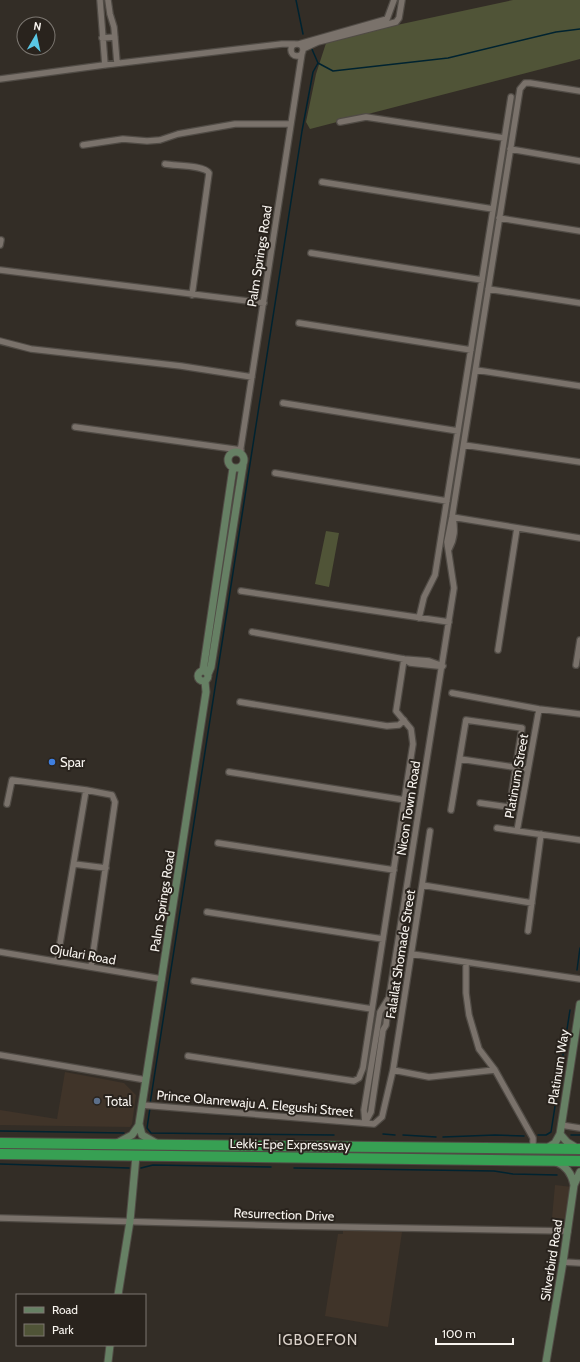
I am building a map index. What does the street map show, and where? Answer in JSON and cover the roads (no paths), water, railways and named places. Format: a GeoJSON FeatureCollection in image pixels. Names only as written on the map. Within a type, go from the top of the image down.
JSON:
{"type":"FeatureCollection","features":[{"type":"Feature","properties":{"kind":"highway","name":"Lekki-Epe Expressway"},"geometry":{"type":"LineString","coordinates":[[0,1143],[580,1149]]}},
{"type":"Feature","properties":{"kind":"highway","name":"Lekki-Epe Expressway"},"geometry":{"type":"LineString","coordinates":[[0,1154],[580,1161]]}},
{"type":"Feature","properties":{"kind":"street"},"geometry":{"type":"LineString","coordinates":[[100,0],[105,64]]}},
{"type":"Feature","properties":{"kind":"street"},"geometry":{"type":"LineString","coordinates":[[108,0],[115,37],[117,63]]}},
{"type":"Feature","properties":{"kind":"street"},"geometry":{"type":"LineString","coordinates":[[293,54],[300,48],[387,19],[394,0]]}},
{"type":"Feature","properties":{"kind":"street"},"geometry":{"type":"LineString","coordinates":[[293,54],[291,47],[300,48],[318,42],[391,24],[400,18],[402,0]]}},
{"type":"Feature","properties":{"kind":"street"},"geometry":{"type":"LineString","coordinates":[[102,38],[115,37]]}},
{"type":"Feature","properties":{"kind":"street"},"geometry":{"type":"LineString","coordinates":[[0,79],[105,64],[282,44],[300,48]]}},
{"type":"Feature","properties":{"kind":"street"},"geometry":{"type":"LineString","coordinates":[[282,44],[293,54],[300,64]]}},
{"type":"Feature","properties":{"kind":"street","name":"Palm Springs Road"},"geometry":{"type":"LineString","coordinates":[[240,451],[292,124],[300,64],[300,48]]}},
{"type":"Feature","properties":{"kind":"street","name":"Nicon Town Road"},"geometry":{"type":"LineString","coordinates":[[380,1030],[386,1025],[388,1014],[389,998],[443,666],[454,588],[447,542],[464,445],[520,89],[522,84],[530,83],[580,91]]}},
{"type":"Feature","properties":{"kind":"street"},"geometry":{"type":"LineString","coordinates":[[419,618],[424,597],[435,575],[511,97]]}},
{"type":"Feature","properties":{"kind":"street"},"geometry":{"type":"LineString","coordinates":[[340,122],[366,117],[504,138]]}},
{"type":"Feature","properties":{"kind":"street"},"geometry":{"type":"LineString","coordinates":[[83,145],[123,140],[160,140],[178,134],[235,124],[292,124]]}},
{"type":"Feature","properties":{"kind":"street"},"geometry":{"type":"LineString","coordinates":[[510,148],[580,161]]}},
{"type":"Feature","properties":{"kind":"street"},"geometry":{"type":"LineString","coordinates":[[165,164],[196,167],[204,169],[210,173],[192,295]]}},
{"type":"Feature","properties":{"kind":"street"},"geometry":{"type":"LineString","coordinates":[[322,182],[493,209]]}},
{"type":"Feature","properties":{"kind":"street"},"geometry":{"type":"LineString","coordinates":[[500,218],[580,231]]}},
{"type":"Feature","properties":{"kind":"street"},"geometry":{"type":"LineString","coordinates":[[311,252],[482,280]]}},
{"type":"Feature","properties":{"kind":"street"},"geometry":{"type":"LineString","coordinates":[[0,270],[264,303]]}},
{"type":"Feature","properties":{"kind":"street"},"geometry":{"type":"LineString","coordinates":[[488,289],[580,303]]}},
{"type":"Feature","properties":{"kind":"street"},"geometry":{"type":"LineString","coordinates":[[299,323],[471,350]]}},
{"type":"Feature","properties":{"kind":"street"},"geometry":{"type":"LineString","coordinates":[[0,341],[31,349],[181,366],[252,377]]}},
{"type":"Feature","properties":{"kind":"street"},"geometry":{"type":"LineString","coordinates":[[476,370],[580,386]]}},
{"type":"Feature","properties":{"kind":"street"},"geometry":{"type":"LineString","coordinates":[[283,404],[458,430]]}},
{"type":"Feature","properties":{"kind":"street"},"geometry":{"type":"LineString","coordinates":[[75,427],[240,451],[244,457],[219,623],[211,667],[205,675]]}},
{"type":"Feature","properties":{"kind":"street"},"geometry":{"type":"LineString","coordinates":[[464,445],[580,462]]}},
{"type":"Feature","properties":{"kind":"street"},"geometry":{"type":"LineString","coordinates":[[233,468],[229,464],[229,456],[240,451]]}},
{"type":"Feature","properties":{"kind":"street"},"geometry":{"type":"LineString","coordinates":[[233,468],[238,468],[243,465]]}},
{"type":"Feature","properties":{"kind":"street"},"geometry":{"type":"LineString","coordinates":[[205,675],[233,468]]}},
{"type":"Feature","properties":{"kind":"street"},"geometry":{"type":"LineString","coordinates":[[275,473],[447,501]]}},
{"type":"Feature","properties":{"kind":"street"},"geometry":{"type":"LineString","coordinates":[[452,518],[580,538]]}},
{"type":"Feature","properties":{"kind":"street"},"geometry":{"type":"LineString","coordinates":[[498,650],[517,528]]}},
{"type":"Feature","properties":{"kind":"street"},"geometry":{"type":"LineString","coordinates":[[241,591],[449,622]]}},
{"type":"Feature","properties":{"kind":"street"},"geometry":{"type":"LineString","coordinates":[[252,632],[404,659],[410,663],[443,666]]}},
{"type":"Feature","properties":{"kind":"street"},"geometry":{"type":"LineString","coordinates":[[576,665],[580,640]]}},
{"type":"Feature","properties":{"kind":"street"},"geometry":{"type":"LineString","coordinates":[[188,1056],[354,1081],[359,1078],[363,1068],[405,800],[413,739],[411,729],[396,711],[404,659]]}},
{"type":"Feature","properties":{"kind":"street","name":"Palm Springs Road"},"geometry":{"type":"LineString","coordinates":[[139,1124],[147,1105],[146,1080],[206,692],[205,675]]}},
{"type":"Feature","properties":{"kind":"street"},"geometry":{"type":"LineString","coordinates":[[452,693],[538,709],[580,714]]}},
{"type":"Feature","properties":{"kind":"street"},"geometry":{"type":"LineString","coordinates":[[240,702],[387,726],[399,724],[404,720]]}},
{"type":"Feature","properties":{"kind":"street","name":"Platinum Street"},"geometry":{"type":"LineString","coordinates":[[538,709],[517,831],[580,840]]}},
{"type":"Feature","properties":{"kind":"street"},"geometry":{"type":"LineString","coordinates":[[451,810],[466,720],[522,728],[517,768],[510,804],[508,807],[480,803]]}},
{"type":"Feature","properties":{"kind":"street"},"geometry":{"type":"LineString","coordinates":[[460,759],[527,769]]}},
{"type":"Feature","properties":{"kind":"street"},"geometry":{"type":"LineString","coordinates":[[228,772],[405,800]]}},
{"type":"Feature","properties":{"kind":"street"},"geometry":{"type":"LineString","coordinates":[[7,804],[12,780],[86,790],[112,795],[114,797],[106,868],[91,967]]}},
{"type":"Feature","properties":{"kind":"street"},"geometry":{"type":"LineString","coordinates":[[56,961],[86,790]]}},
{"type":"Feature","properties":{"kind":"street"},"geometry":{"type":"LineString","coordinates":[[497,828],[517,831]]}},
{"type":"Feature","properties":{"kind":"street"},"geometry":{"type":"LineString","coordinates":[[422,885],[430,831]]}},
{"type":"Feature","properties":{"kind":"street"},"geometry":{"type":"LineString","coordinates":[[528,931],[541,834]]}},
{"type":"Feature","properties":{"kind":"street"},"geometry":{"type":"LineString","coordinates":[[218,842],[394,870]]}},
{"type":"Feature","properties":{"kind":"street"},"geometry":{"type":"LineString","coordinates":[[74,864],[106,868]]}},
{"type":"Feature","properties":{"kind":"street","name":"Falailat Shomade Street"},"geometry":{"type":"LineString","coordinates":[[365,1123],[374,1124],[382,1117],[393,1070],[422,885],[532,903]]}},
{"type":"Feature","properties":{"kind":"street"},"geometry":{"type":"LineString","coordinates":[[207,912],[383,939]]}},
{"type":"Feature","properties":{"kind":"street","name":"Ojulari Road"},"geometry":{"type":"LineString","coordinates":[[0,952],[162,979]]}},
{"type":"Feature","properties":{"kind":"street"},"geometry":{"type":"LineString","coordinates":[[412,954],[580,979]]}},
{"type":"Feature","properties":{"kind":"street"},"geometry":{"type":"LineString","coordinates":[[466,962],[466,993],[469,1015],[479,1049],[495,1070],[533,1138],[533,1148]]}},
{"type":"Feature","properties":{"kind":"street"},"geometry":{"type":"LineString","coordinates":[[194,982],[372,1009]]}},
{"type":"Feature","properties":{"kind":"street","name":"Nicon Town Road"},"geometry":{"type":"LineString","coordinates":[[365,1123],[371,1112],[380,1030],[380,1012],[389,998]]}},
{"type":"Feature","properties":{"kind":"street","name":"Platinum Way"},"geometry":{"type":"LineString","coordinates":[[560,1134],[580,1004]]}},
{"type":"Feature","properties":{"kind":"street"},"geometry":{"type":"LineString","coordinates":[[380,1012],[388,1014]]}},
{"type":"Feature","properties":{"kind":"street"},"geometry":{"type":"LineString","coordinates":[[0,1055],[146,1080]]}},
{"type":"Feature","properties":{"kind":"street"},"geometry":{"type":"LineString","coordinates":[[393,1070],[429,1077],[495,1070]]}},
{"type":"Feature","properties":{"kind":"street","name":"Prince Olanrewaju A. Elegushi Street"},"geometry":{"type":"LineString","coordinates":[[147,1105],[365,1123]]}},
{"type":"Feature","properties":{"kind":"street"},"geometry":{"type":"LineString","coordinates":[[113,1144],[132,1135],[139,1124]]}},
{"type":"Feature","properties":{"kind":"street"},"geometry":{"type":"LineString","coordinates":[[139,1124],[142,1135],[146,1139],[164,1145]]}},
{"type":"Feature","properties":{"kind":"street"},"geometry":{"type":"LineString","coordinates":[[561,1125],[580,1128]]}},
{"type":"Feature","properties":{"kind":"street"},"geometry":{"type":"LineString","coordinates":[[546,1148],[555,1143],[560,1134],[573,1146],[580,1149]]}},
{"type":"Feature","properties":{"kind":"street"},"geometry":{"type":"LineString","coordinates":[[118,1294],[130,1221],[136,1156]]}},
{"type":"Feature","properties":{"kind":"street"},"geometry":{"type":"LineString","coordinates":[[548,1160],[560,1164],[568,1169],[574,1185]]}},
{"type":"Feature","properties":{"kind":"street","name":"Silverbird Road"},"geometry":{"type":"LineString","coordinates":[[546,1362],[568,1231],[574,1185],[580,1172]]}},
{"type":"Feature","properties":{"kind":"street","name":"Resurrection Drive"},"geometry":{"type":"LineString","coordinates":[[0,1218],[290,1226],[568,1231]]}},
{"type":"Feature","properties":{"kind":"street"},"geometry":{"type":"LineString","coordinates":[[563,1262],[580,1263]]}},
{"type":"Feature","properties":{"kind":"street"},"geometry":{"type":"LineString","coordinates":[[108,1362],[110,1346]]}},
{"type":"Feature","properties":{"kind":"waterway"},"geometry":{"type":"LineString","coordinates":[[296,0],[303,34]]}},
{"type":"Feature","properties":{"kind":"waterway"},"geometry":{"type":"LineString","coordinates":[[318,63],[333,71],[448,58],[556,32],[580,29]]}},
{"type":"Feature","properties":{"kind":"waterway"},"geometry":{"type":"LineString","coordinates":[[150,1104],[302,131],[313,72],[318,63],[311,47]]}},
{"type":"Feature","properties":{"kind":"waterway"},"geometry":{"type":"LineString","coordinates":[[577,970],[580,948]]}},
{"type":"Feature","properties":{"kind":"waterway"},"geometry":{"type":"LineString","coordinates":[[538,1135],[546,1135],[551,1132],[570,1010]]}},
{"type":"Feature","properties":{"kind":"waterway"},"geometry":{"type":"LineString","coordinates":[[150,1108],[147,1128],[151,1133],[334,1135]]}},
{"type":"Feature","properties":{"kind":"waterway"},"geometry":{"type":"LineString","coordinates":[[0,1131],[124,1133]]}},
{"type":"Feature","properties":{"kind":"waterway"},"geometry":{"type":"LineString","coordinates":[[383,1134],[395,1135]]}},
{"type":"Feature","properties":{"kind":"waterway"},"geometry":{"type":"LineString","coordinates":[[403,1135],[436,1137]]}},
{"type":"Feature","properties":{"kind":"waterway"},"geometry":{"type":"LineString","coordinates":[[443,1137],[495,1135],[524,1136]]}},
{"type":"Feature","properties":{"kind":"waterway"},"geometry":{"type":"LineString","coordinates":[[571,1135],[580,1135]]}},
{"type":"Feature","properties":{"kind":"waterway"},"geometry":{"type":"LineString","coordinates":[[0,1164],[129,1168]]}},
{"type":"Feature","properties":{"kind":"waterway"},"geometry":{"type":"LineString","coordinates":[[141,1168],[153,1165],[271,1167]]}},
{"type":"Feature","properties":{"kind":"waterway"},"geometry":{"type":"LineString","coordinates":[[294,1168],[494,1171],[513,1174],[557,1175]]}},
{"type":"Feature","properties":{"kind":"place","name":"Spar"},"geometry":{"type":"Point","coordinates":[52,762]}},
{"type":"Feature","properties":{"kind":"place","name":"Total"},"geometry":{"type":"Point","coordinates":[97,1101]}},
{"type":"Feature","properties":{"kind":"district","name":"IGBOEFON"},"geometry":{"type":"Point","coordinates":[318,1340]}}]}
